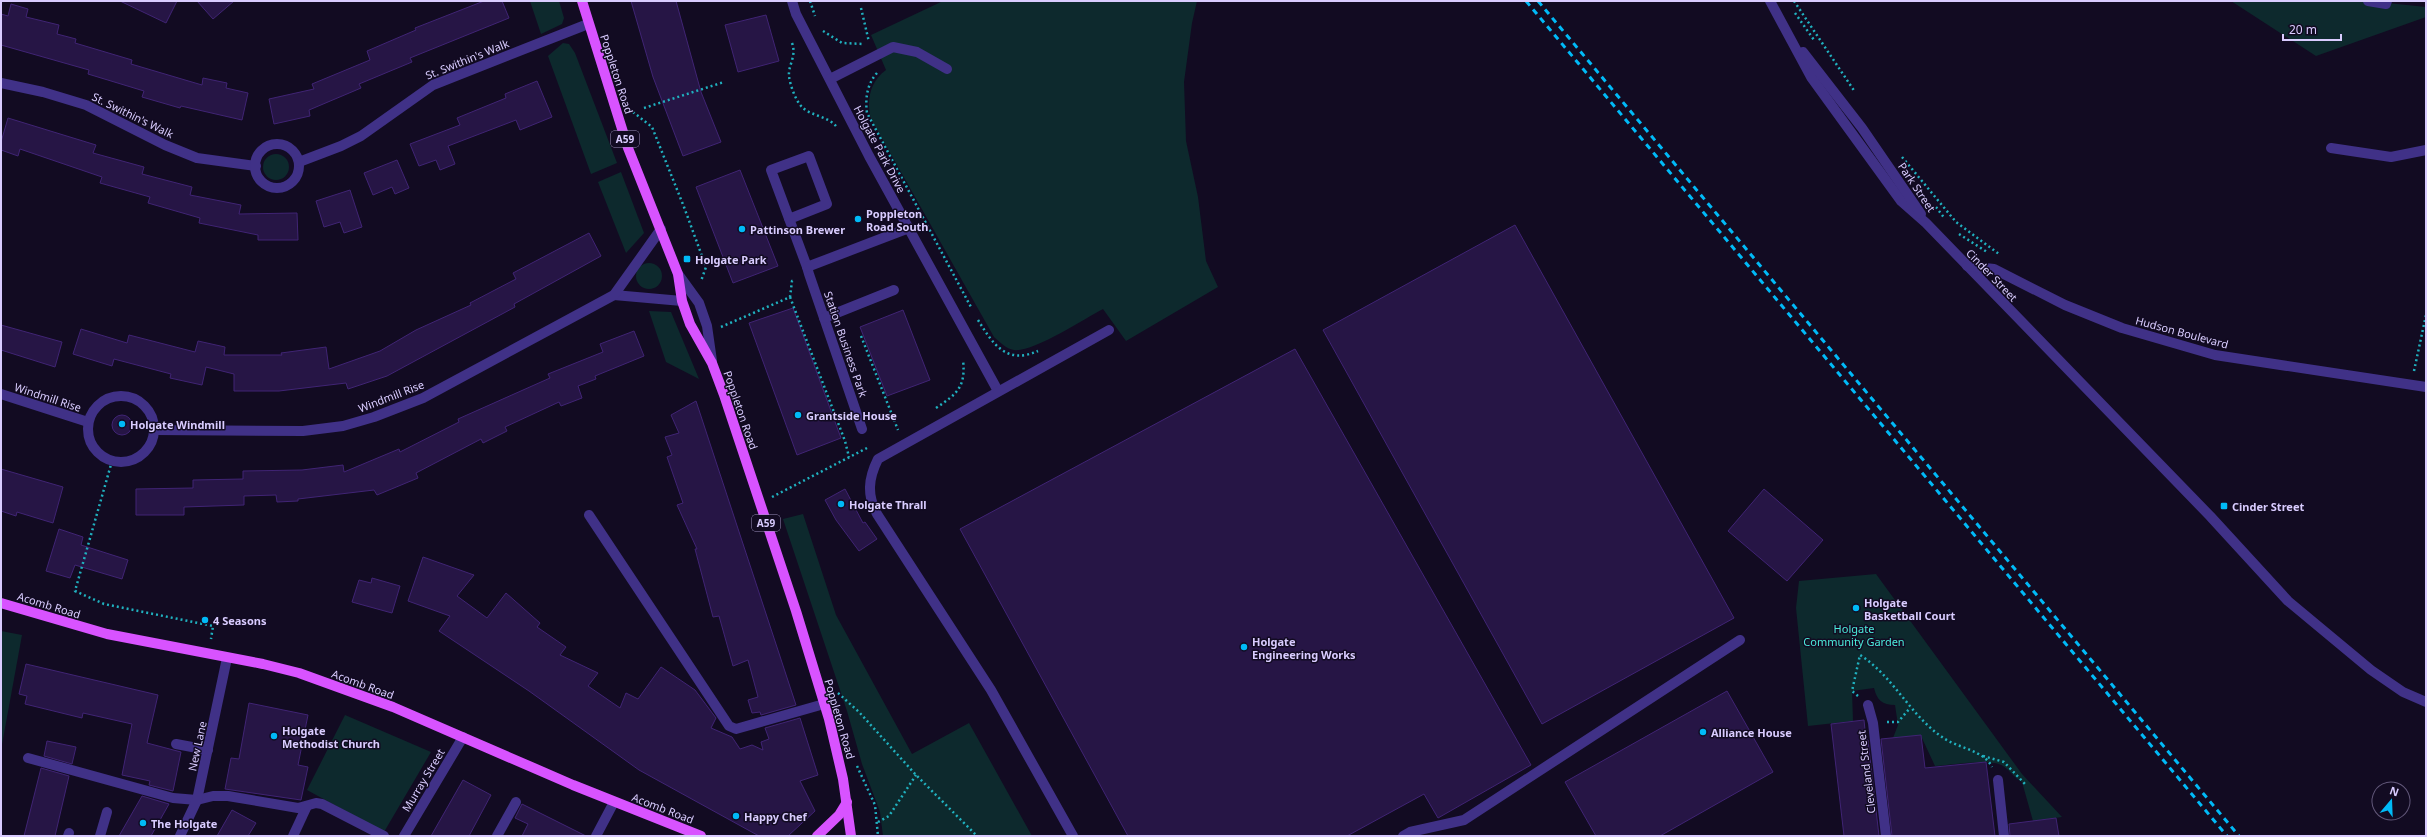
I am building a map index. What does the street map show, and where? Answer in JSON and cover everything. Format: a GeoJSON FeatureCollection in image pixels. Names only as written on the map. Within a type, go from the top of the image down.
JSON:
{"type":"FeatureCollection","features":[{"type":"Feature","properties":{"kind":"main road","name":"Poppleton Road"},"geometry":{"type":"LineString","coordinates":[[582,1],[588,24],[624,134],[678,274],[682,301],[690,324],[712,364],[796,611],[839,758],[847,802],[851,836]]}},
{"type":"Feature","properties":{"kind":"main road","name":"Acomb Road"},"geometry":{"type":"LineString","coordinates":[[1,603],[107,634],[299,674],[393,707],[614,802],[701,836]]}},
{"type":"Feature","properties":{"kind":"main road"},"geometry":{"type":"LineString","coordinates":[[817,836],[838,815],[847,802]]}},
{"type":"Feature","properties":{"kind":"street","name":"Holgate Park Drive"},"geometry":{"type":"LineString","coordinates":[[792,1],[796,14],[830,79],[998,391]]}},
{"type":"Feature","properties":{"kind":"street","name":"Park Street"},"geometry":{"type":"LineString","coordinates":[[1770,1],[1792,38],[1811,77],[1901,201],[1926,223]]}},
{"type":"Feature","properties":{"kind":"street"},"geometry":{"type":"LineString","coordinates":[[2368,1],[2386,4],[2387,1]]}},
{"type":"Feature","properties":{"kind":"street","name":"St. Swithin's Walk"},"geometry":{"type":"LineString","coordinates":[[299,162],[361,136],[433,85],[588,24]]}},
{"type":"Feature","properties":{"kind":"street"},"geometry":{"type":"LineString","coordinates":[[830,79],[893,46],[917,52],[946,69]]}},
{"type":"Feature","properties":{"kind":"street","name":"St. Swithin's Walk"},"geometry":{"type":"LineString","coordinates":[[1,83],[43,92],[86,105],[165,145],[197,158],[256,166]]}},
{"type":"Feature","properties":{"kind":"street"},"geometry":{"type":"LineString","coordinates":[[274,144],[284,145],[291,149],[299,162],[299,169],[292,182],[278,188],[263,183],[258,177],[256,166],[261,152],[274,144]]}},
{"type":"Feature","properties":{"kind":"street"},"geometry":{"type":"LineString","coordinates":[[2330,148],[2391,156],[2426,150]]}},
{"type":"Feature","properties":{"kind":"street","name":"Station Business Park"},"geometry":{"type":"LineString","coordinates":[[789,219],[827,204],[809,156],[771,170],[789,219],[808,270],[862,429]]}},
{"type":"Feature","properties":{"kind":"street","name":"Cinder Street"},"geometry":{"type":"LineString","coordinates":[[1926,223],[2210,516],[2288,601],[2371,670],[2403,692],[2426,702]]}},
{"type":"Feature","properties":{"kind":"street"},"geometry":{"type":"LineString","coordinates":[[808,270],[909,228]]}},
{"type":"Feature","properties":{"kind":"street","name":"Windmill Rise"},"geometry":{"type":"LineString","coordinates":[[112,461],[103,457],[90,442],[88,422],[100,404],[109,398],[130,398],[140,402],[148,410],[153,420],[154,430],[303,431],[343,426],[374,417],[422,398],[614,295],[661,229]]}},
{"type":"Feature","properties":{"kind":"street","name":"Hudson Boulevard"},"geometry":{"type":"LineString","coordinates":[[1967,266],[1994,269],[2064,305],[2122,328],[2215,355],[2426,387]]}},
{"type":"Feature","properties":{"kind":"street"},"geometry":{"type":"LineString","coordinates":[[678,274],[699,303],[707,326],[712,364]]}},
{"type":"Feature","properties":{"kind":"street"},"geometry":{"type":"LineString","coordinates":[[824,318],[894,290]]}},
{"type":"Feature","properties":{"kind":"street"},"geometry":{"type":"LineString","coordinates":[[614,295],[682,301]]}},
{"type":"Feature","properties":{"kind":"street"},"geometry":{"type":"LineString","coordinates":[[1073,836],[991,690],[871,502],[869,487],[872,471],[878,459],[1108,330]]}},
{"type":"Feature","properties":{"kind":"street","name":"Windmill Rise"},"geometry":{"type":"LineString","coordinates":[[1,394],[88,422]]}},
{"type":"Feature","properties":{"kind":"street"},"geometry":{"type":"LineString","coordinates":[[112,461],[132,461],[141,456],[153,440],[154,430]]}},
{"type":"Feature","properties":{"kind":"street"},"geometry":{"type":"LineString","coordinates":[[589,515],[729,726],[736,729],[824,704]]}},
{"type":"Feature","properties":{"kind":"street"},"geometry":{"type":"LineString","coordinates":[[1403,836],[1410,832],[1464,820],[1740,640]]}},
{"type":"Feature","properties":{"kind":"street","name":"New Lane"},"geometry":{"type":"LineString","coordinates":[[180,836],[197,800],[227,658]]}},
{"type":"Feature","properties":{"kind":"street","name":"Cleveland Street"},"geometry":{"type":"LineString","coordinates":[[1868,705],[1873,723],[1886,836]]}},
{"type":"Feature","properties":{"kind":"street","name":"Murray Street"},"geometry":{"type":"LineString","coordinates":[[404,836],[463,737]]}},
{"type":"Feature","properties":{"kind":"street"},"geometry":{"type":"LineString","coordinates":[[176,744],[208,750]]}},
{"type":"Feature","properties":{"kind":"street"},"geometry":{"type":"LineString","coordinates":[[28,758],[173,798],[197,800],[213,796],[228,796],[298,808],[316,803],[322,804],[384,836]]}},
{"type":"Feature","properties":{"kind":"street"},"geometry":{"type":"LineString","coordinates":[[1998,780],[2004,836]]}},
{"type":"Feature","properties":{"kind":"street"},"geometry":{"type":"LineString","coordinates":[[497,836],[516,802]]}},
{"type":"Feature","properties":{"kind":"street"},"geometry":{"type":"LineString","coordinates":[[596,836],[614,802]]}},
{"type":"Feature","properties":{"kind":"street"},"geometry":{"type":"LineString","coordinates":[[293,836],[307,806]]}},
{"type":"Feature","properties":{"kind":"street"},"geometry":{"type":"LineString","coordinates":[[100,836],[107,812]]}},
{"type":"Feature","properties":{"kind":"path"},"geometry":{"type":"LineString","coordinates":[[810,1],[817,20]]}},
{"type":"Feature","properties":{"kind":"path"},"geometry":{"type":"LineString","coordinates":[[1794,1],[1859,98]]}},
{"type":"Feature","properties":{"kind":"path"},"geometry":{"type":"LineString","coordinates":[[861,8],[869,42],[881,69],[872,78],[867,90],[865,102],[867,113],[973,311]]}},
{"type":"Feature","properties":{"kind":"path"},"geometry":{"type":"LineString","coordinates":[[1791,8],[1818,46]]}},
{"type":"Feature","properties":{"kind":"path"},"geometry":{"type":"LineString","coordinates":[[820,26],[823,32],[842,43],[869,42]]}},
{"type":"Feature","properties":{"kind":"path"},"geometry":{"type":"LineString","coordinates":[[791,38],[794,55],[789,75],[794,93],[803,108],[830,120],[842,132]]}},
{"type":"Feature","properties":{"kind":"path"},"geometry":{"type":"LineString","coordinates":[[644,108],[724,82]]}},
{"type":"Feature","properties":{"kind":"path"},"geometry":{"type":"LineString","coordinates":[[1849,92],[1854,98]]}},
{"type":"Feature","properties":{"kind":"path"},"geometry":{"type":"LineString","coordinates":[[652,127],[706,267]]}},
{"type":"Feature","properties":{"kind":"path"},"geometry":{"type":"LineString","coordinates":[[1898,152],[1956,222],[2006,259]]}},
{"type":"Feature","properties":{"kind":"path"},"geometry":{"type":"LineString","coordinates":[[1933,204],[1946,220]]}},
{"type":"Feature","properties":{"kind":"path"},"geometry":{"type":"LineString","coordinates":[[1955,231],[1989,254]]}},
{"type":"Feature","properties":{"kind":"path"},"geometry":{"type":"LineString","coordinates":[[808,270],[792,281],[790,297],[845,441],[849,457]]}},
{"type":"Feature","properties":{"kind":"path"},"geometry":{"type":"LineString","coordinates":[[719,328],[790,297]]}},
{"type":"Feature","properties":{"kind":"path"},"geometry":{"type":"LineString","coordinates":[[2414,376],[2426,315]]}},
{"type":"Feature","properties":{"kind":"path"},"geometry":{"type":"LineString","coordinates":[[977,318],[993,345],[1006,352],[1022,356],[1042,348]]}},
{"type":"Feature","properties":{"kind":"path"},"geometry":{"type":"LineString","coordinates":[[861,336],[898,430]]}},
{"type":"Feature","properties":{"kind":"path"},"geometry":{"type":"LineString","coordinates":[[935,409],[956,394],[961,385],[964,372],[961,354]]}},
{"type":"Feature","properties":{"kind":"path"},"geometry":{"type":"LineString","coordinates":[[892,433],[904,426]]}},
{"type":"Feature","properties":{"kind":"path"},"geometry":{"type":"LineString","coordinates":[[787,491],[870,446],[878,459]]}},
{"type":"Feature","properties":{"kind":"path"},"geometry":{"type":"LineString","coordinates":[[112,461],[75,591],[104,604],[213,626],[208,654]]}},
{"type":"Feature","properties":{"kind":"path"},"geometry":{"type":"LineString","coordinates":[[1868,705],[1852,691],[1860,655],[1872,663],[1926,725],[1944,738],[1982,756],[1990,764],[1998,780]]}},
{"type":"Feature","properties":{"kind":"path"},"geometry":{"type":"LineString","coordinates":[[838,694],[859,712],[916,775],[977,836]]}},
{"type":"Feature","properties":{"kind":"path"},"geometry":{"type":"LineString","coordinates":[[1873,723],[1898,722],[1910,708]]}},
{"type":"Feature","properties":{"kind":"path"},"geometry":{"type":"LineString","coordinates":[[878,836],[878,822],[889,816],[916,775]]}},
{"type":"Feature","properties":{"kind":"green space"},"geometry":{"type":"Polygon","coordinates":[[[530,1],[559,1],[564,18],[562,24],[541,34],[530,1]]]}},
{"type":"Feature","properties":{"kind":"green space"},"geometry":{"type":"Polygon","coordinates":[[[943,1],[1197,1],[1192,23],[1184,82],[1186,141],[1198,197],[1206,261],[1218,287],[1126,341],[1103,309],[1045,341],[1022,350],[1008,348],[994,337],[871,119],[869,98],[876,80],[886,70],[871,35],[943,1]]]}},
{"type":"Feature","properties":{"kind":"green space"},"geometry":{"type":"Polygon","coordinates":[[[2231,1],[2368,1],[2426,7],[2426,17],[2316,56],[2231,1]]]}},
{"type":"Feature","properties":{"kind":"green space"},"geometry":{"type":"Polygon","coordinates":[[[563,43],[569,44],[575,53],[617,163],[591,174],[548,56],[563,43]]]}},
{"type":"Feature","properties":{"kind":"green space"},"geometry":{"type":"Polygon","coordinates":[[[276,154],[285,158],[289,167],[285,176],[276,180],[267,176],[263,167],[267,158],[276,154]]]}},
{"type":"Feature","properties":{"kind":"green space"},"geometry":{"type":"Polygon","coordinates":[[[621,172],[644,233],[626,253],[598,182],[621,172]]]}},
{"type":"Feature","properties":{"kind":"green space"},"geometry":{"type":"Polygon","coordinates":[[[649,263],[658,267],[662,276],[658,285],[649,289],[640,285],[636,276],[640,267],[649,263]]]}},
{"type":"Feature","properties":{"kind":"green space"},"geometry":{"type":"Polygon","coordinates":[[[649,311],[671,312],[699,379],[666,362],[649,311]]]}},
{"type":"Feature","properties":{"kind":"green space"},"geometry":{"type":"Polygon","coordinates":[[[803,514],[836,615],[912,754],[969,723],[1032,836],[883,836],[880,812],[862,764],[847,711],[783,519],[803,514]]]}},
{"type":"Feature","properties":{"kind":"green space","name":"Holgate Community Garden"},"geometry":{"type":"Polygon","coordinates":[[[1876,574],[2022,774],[2062,817],[2033,821],[2022,782],[2003,766],[1990,762],[1981,762],[1935,766],[1921,736],[1893,738],[1898,725],[1895,705],[1883,703],[1877,696],[1874,688],[1852,691],[1853,721],[1808,726],[1796,608],[1799,581],[1876,574]]]}},
{"type":"Feature","properties":{"kind":"green space"},"geometry":{"type":"Polygon","coordinates":[[[1,631],[22,635],[1,750],[1,631]]]}},
{"type":"Feature","properties":{"kind":"green space"},"geometry":{"type":"Polygon","coordinates":[[[345,715],[431,752],[384,832],[307,790],[345,715]]]}},
{"type":"Feature","properties":{"kind":"building"},"geometry":{"type":"Polygon","coordinates":[[[120,1],[177,1],[166,23],[120,1]]]}},
{"type":"Feature","properties":{"kind":"building"},"geometry":{"type":"Polygon","coordinates":[[[197,1],[234,1],[213,19],[197,1]]]}},
{"type":"Feature","properties":{"kind":"building"},"geometry":{"type":"Polygon","coordinates":[[[484,1],[502,1],[509,18],[410,58],[412,62],[359,84],[361,88],[309,110],[310,116],[274,124],[269,99],[314,89],[312,84],[370,60],[367,51],[416,30],[415,28],[484,1]]]}},
{"type":"Feature","properties":{"kind":"building"},"geometry":{"type":"Polygon","coordinates":[[[631,1],[676,1],[701,92],[721,142],[683,156],[653,77],[631,1]]]}},
{"type":"Feature","properties":{"kind":"building"},"geometry":{"type":"Polygon","coordinates":[[[11,4],[28,9],[26,17],[59,25],[57,34],[76,39],[75,43],[132,60],[131,64],[202,85],[203,78],[227,83],[226,88],[248,93],[242,120],[181,106],[180,108],[142,97],[144,91],[88,74],[89,70],[1,45],[1,14],[8,16],[11,4]]]}},
{"type":"Feature","properties":{"kind":"building"},"geometry":{"type":"Polygon","coordinates":[[[766,15],[779,61],[738,72],[725,25],[766,15]]]}},
{"type":"Feature","properties":{"kind":"building"},"geometry":{"type":"Polygon","coordinates":[[[537,81],[552,117],[520,130],[516,120],[448,146],[455,164],[440,170],[436,160],[419,166],[410,144],[460,125],[457,118],[506,98],[505,94],[537,81]]]}},
{"type":"Feature","properties":{"kind":"building"},"geometry":{"type":"Polygon","coordinates":[[[8,118],[96,145],[93,153],[144,167],[142,174],[192,187],[190,195],[241,205],[239,214],[297,213],[298,240],[258,240],[258,235],[199,223],[200,218],[148,203],[150,197],[100,183],[102,177],[20,149],[18,156],[1,150],[1,142],[8,118]]]}},
{"type":"Feature","properties":{"kind":"building"},"geometry":{"type":"Polygon","coordinates":[[[397,160],[409,188],[395,194],[392,187],[373,195],[364,173],[397,160]]]}},
{"type":"Feature","properties":{"kind":"building"},"geometry":{"type":"Polygon","coordinates":[[[740,170],[778,266],[733,283],[696,187],[740,170]]]}},
{"type":"Feature","properties":{"kind":"building"},"geometry":{"type":"Polygon","coordinates":[[[350,190],[362,227],[344,233],[340,222],[324,227],[316,201],[350,190]]]}},
{"type":"Feature","properties":{"kind":"building"},"geometry":{"type":"Polygon","coordinates":[[[1515,225],[1734,618],[1542,724],[1323,330],[1515,225]]]}},
{"type":"Feature","properties":{"kind":"building"},"geometry":{"type":"Polygon","coordinates":[[[589,233],[601,256],[514,304],[515,307],[387,376],[348,389],[346,383],[279,391],[234,391],[234,374],[206,367],[202,385],[170,378],[171,374],[114,359],[112,366],[73,354],[81,329],[127,343],[129,335],[195,352],[198,341],[225,347],[224,355],[282,355],[281,353],[326,347],[329,369],[380,351],[416,330],[471,305],[470,303],[516,279],[513,273],[589,233]]]}},
{"type":"Feature","properties":{"kind":"building"},"geometry":{"type":"Polygon","coordinates":[[[793,308],[841,438],[797,455],[749,323],[793,308]]]}},
{"type":"Feature","properties":{"kind":"building"},"geometry":{"type":"Polygon","coordinates":[[[903,310],[930,380],[887,396],[860,327],[903,310]]]}},
{"type":"Feature","properties":{"kind":"building"},"geometry":{"type":"Polygon","coordinates":[[[1,325],[62,342],[55,367],[1,350],[1,325]]]}},
{"type":"Feature","properties":{"kind":"building"},"geometry":{"type":"Polygon","coordinates":[[[634,331],[644,356],[595,376],[596,379],[578,386],[582,398],[561,406],[559,402],[505,427],[507,431],[483,443],[481,439],[416,473],[418,478],[377,495],[374,490],[298,499],[298,501],[277,502],[276,495],[244,496],[244,505],[184,507],[184,515],[136,515],[136,489],[193,488],[193,480],[243,479],[243,471],[302,470],[343,465],[344,472],[399,449],[400,452],[459,422],[458,419],[550,378],[548,374],[603,352],[600,344],[634,331]]]}},
{"type":"Feature","properties":{"kind":"building","name":"Holgate Engineering Works"},"geometry":{"type":"Polygon","coordinates":[[[1295,349],[1531,765],[1438,818],[1424,794],[1347,836],[1128,836],[960,529],[1295,349]]]}},
{"type":"Feature","properties":{"kind":"building"},"geometry":{"type":"Polygon","coordinates":[[[696,401],[796,705],[761,715],[760,712],[752,713],[748,700],[758,697],[748,660],[733,666],[719,616],[713,617],[695,549],[697,549],[677,505],[683,503],[667,457],[672,455],[665,437],[679,433],[671,415],[696,401]]]}},
{"type":"Feature","properties":{"kind":"building","name":"Holgate Windmill"},"geometry":{"type":"Polygon","coordinates":[[[122,415],[129,418],[132,425],[129,432],[122,435],[115,432],[112,425],[115,418],[122,415]]]}},
{"type":"Feature","properties":{"kind":"building"},"geometry":{"type":"Polygon","coordinates":[[[1,469],[63,487],[53,523],[17,512],[16,516],[1,511],[1,469]]]}},
{"type":"Feature","properties":{"kind":"building"},"geometry":{"type":"Polygon","coordinates":[[[845,489],[863,523],[865,522],[877,539],[859,551],[836,520],[825,500],[845,489]]]}},
{"type":"Feature","properties":{"kind":"building"},"geometry":{"type":"Polygon","coordinates":[[[1764,489],[1823,540],[1787,581],[1728,531],[1764,489]]]}},
{"type":"Feature","properties":{"kind":"building"},"geometry":{"type":"Polygon","coordinates":[[[59,529],[83,537],[81,545],[128,560],[122,579],[75,565],[70,578],[46,571],[59,529]]]}},
{"type":"Feature","properties":{"kind":"building"},"geometry":{"type":"Polygon","coordinates":[[[423,557],[474,575],[457,596],[487,618],[506,593],[540,623],[537,627],[566,647],[560,655],[598,673],[588,686],[620,708],[626,693],[638,699],[661,667],[695,690],[716,718],[711,728],[732,737],[740,749],[752,745],[763,750],[761,742],[769,739],[765,728],[800,718],[818,775],[800,781],[815,811],[788,836],[759,836],[639,770],[529,691],[439,631],[450,616],[408,601],[423,557]]]}},
{"type":"Feature","properties":{"kind":"building"},"geometry":{"type":"Polygon","coordinates":[[[372,578],[400,586],[392,613],[352,602],[359,580],[371,583],[372,578]]]}},
{"type":"Feature","properties":{"kind":"building"},"geometry":{"type":"Polygon","coordinates":[[[26,664],[158,695],[147,743],[181,752],[173,791],[149,785],[150,781],[122,775],[132,724],[83,713],[82,718],[25,704],[27,696],[19,694],[26,664]]]}},
{"type":"Feature","properties":{"kind":"building","name":"Alliance House"},"geometry":{"type":"Polygon","coordinates":[[[1727,691],[1773,772],[1660,836],[1596,836],[1565,782],[1727,691]]]}},
{"type":"Feature","properties":{"kind":"building","name":"Holgate Methodist Church"},"geometry":{"type":"Polygon","coordinates":[[[249,703],[308,715],[298,765],[308,767],[301,800],[225,789],[231,758],[239,759],[249,703]]]}},
{"type":"Feature","properties":{"kind":"building"},"geometry":{"type":"Polygon","coordinates":[[[1864,720],[1866,740],[1868,740],[1879,836],[1844,836],[1831,724],[1864,720]]]}},
{"type":"Feature","properties":{"kind":"building"},"geometry":{"type":"Polygon","coordinates":[[[1921,735],[1925,768],[1986,762],[1995,836],[1892,836],[1881,739],[1921,735]]]}},
{"type":"Feature","properties":{"kind":"building"},"geometry":{"type":"Polygon","coordinates":[[[47,741],[76,747],[72,764],[44,756],[47,741]]]}},
{"type":"Feature","properties":{"kind":"building"},"geometry":{"type":"Polygon","coordinates":[[[41,768],[69,776],[55,836],[24,836],[41,768]]]}},
{"type":"Feature","properties":{"kind":"building"},"geometry":{"type":"Polygon","coordinates":[[[463,780],[491,795],[469,836],[431,836],[463,780]]]}},
{"type":"Feature","properties":{"kind":"building","name":"The Holgate"},"geometry":{"type":"Polygon","coordinates":[[[142,796],[169,804],[151,836],[119,836],[142,796]]]}},
{"type":"Feature","properties":{"kind":"building"},"geometry":{"type":"Polygon","coordinates":[[[522,804],[586,836],[522,836],[528,824],[515,818],[522,804]]]}},
{"type":"Feature","properties":{"kind":"building"},"geometry":{"type":"Polygon","coordinates":[[[232,810],[256,823],[248,836],[217,836],[232,810]]]}},
{"type":"Feature","properties":{"kind":"building"},"geometry":{"type":"Polygon","coordinates":[[[2056,818],[2059,836],[2010,836],[2009,824],[2056,818]]]}},
{"type":"Feature","properties":{"kind":"railway"},"geometry":{"type":"LineString","coordinates":[[1526,1],[2227,836]]}},
{"type":"Feature","properties":{"kind":"railway"},"geometry":{"type":"LineString","coordinates":[[1538,1],[2239,836]]}},
{"type":"Feature","properties":{"kind":"place","name":"Poppleton Road South"},"geometry":{"type":"Point","coordinates":[858,219]}},
{"type":"Feature","properties":{"kind":"place","name":"Pattinson Brewer"},"geometry":{"type":"Point","coordinates":[742,229]}},
{"type":"Feature","properties":{"kind":"place","name":"Holgate Park"},"geometry":{"type":"Point","coordinates":[687,259]}},
{"type":"Feature","properties":{"kind":"place","name":"Grantside House"},"geometry":{"type":"Point","coordinates":[798,415]}},
{"type":"Feature","properties":{"kind":"place","name":"Holgate Windmill"},"geometry":{"type":"Point","coordinates":[122,424]}},
{"type":"Feature","properties":{"kind":"place","name":"Holgate Thrall"},"geometry":{"type":"Point","coordinates":[841,504]}},
{"type":"Feature","properties":{"kind":"place","name":"Cinder Street"},"geometry":{"type":"Point","coordinates":[2224,506]}},
{"type":"Feature","properties":{"kind":"place","name":"Holgate Basketball Court"},"geometry":{"type":"Point","coordinates":[1856,608]}},
{"type":"Feature","properties":{"kind":"place","name":"4 Seasons"},"geometry":{"type":"Point","coordinates":[205,620]}},
{"type":"Feature","properties":{"kind":"place","name":"Holgate Engineering Works"},"geometry":{"type":"Point","coordinates":[1244,647]}},
{"type":"Feature","properties":{"kind":"place","name":"Alliance House"},"geometry":{"type":"Point","coordinates":[1703,732]}},
{"type":"Feature","properties":{"kind":"place","name":"Holgate Methodist Church"},"geometry":{"type":"Point","coordinates":[274,736]}},
{"type":"Feature","properties":{"kind":"place","name":"Happy Chef"},"geometry":{"type":"Point","coordinates":[736,816]}},
{"type":"Feature","properties":{"kind":"place","name":"The Holgate"},"geometry":{"type":"Point","coordinates":[143,823]}}]}
